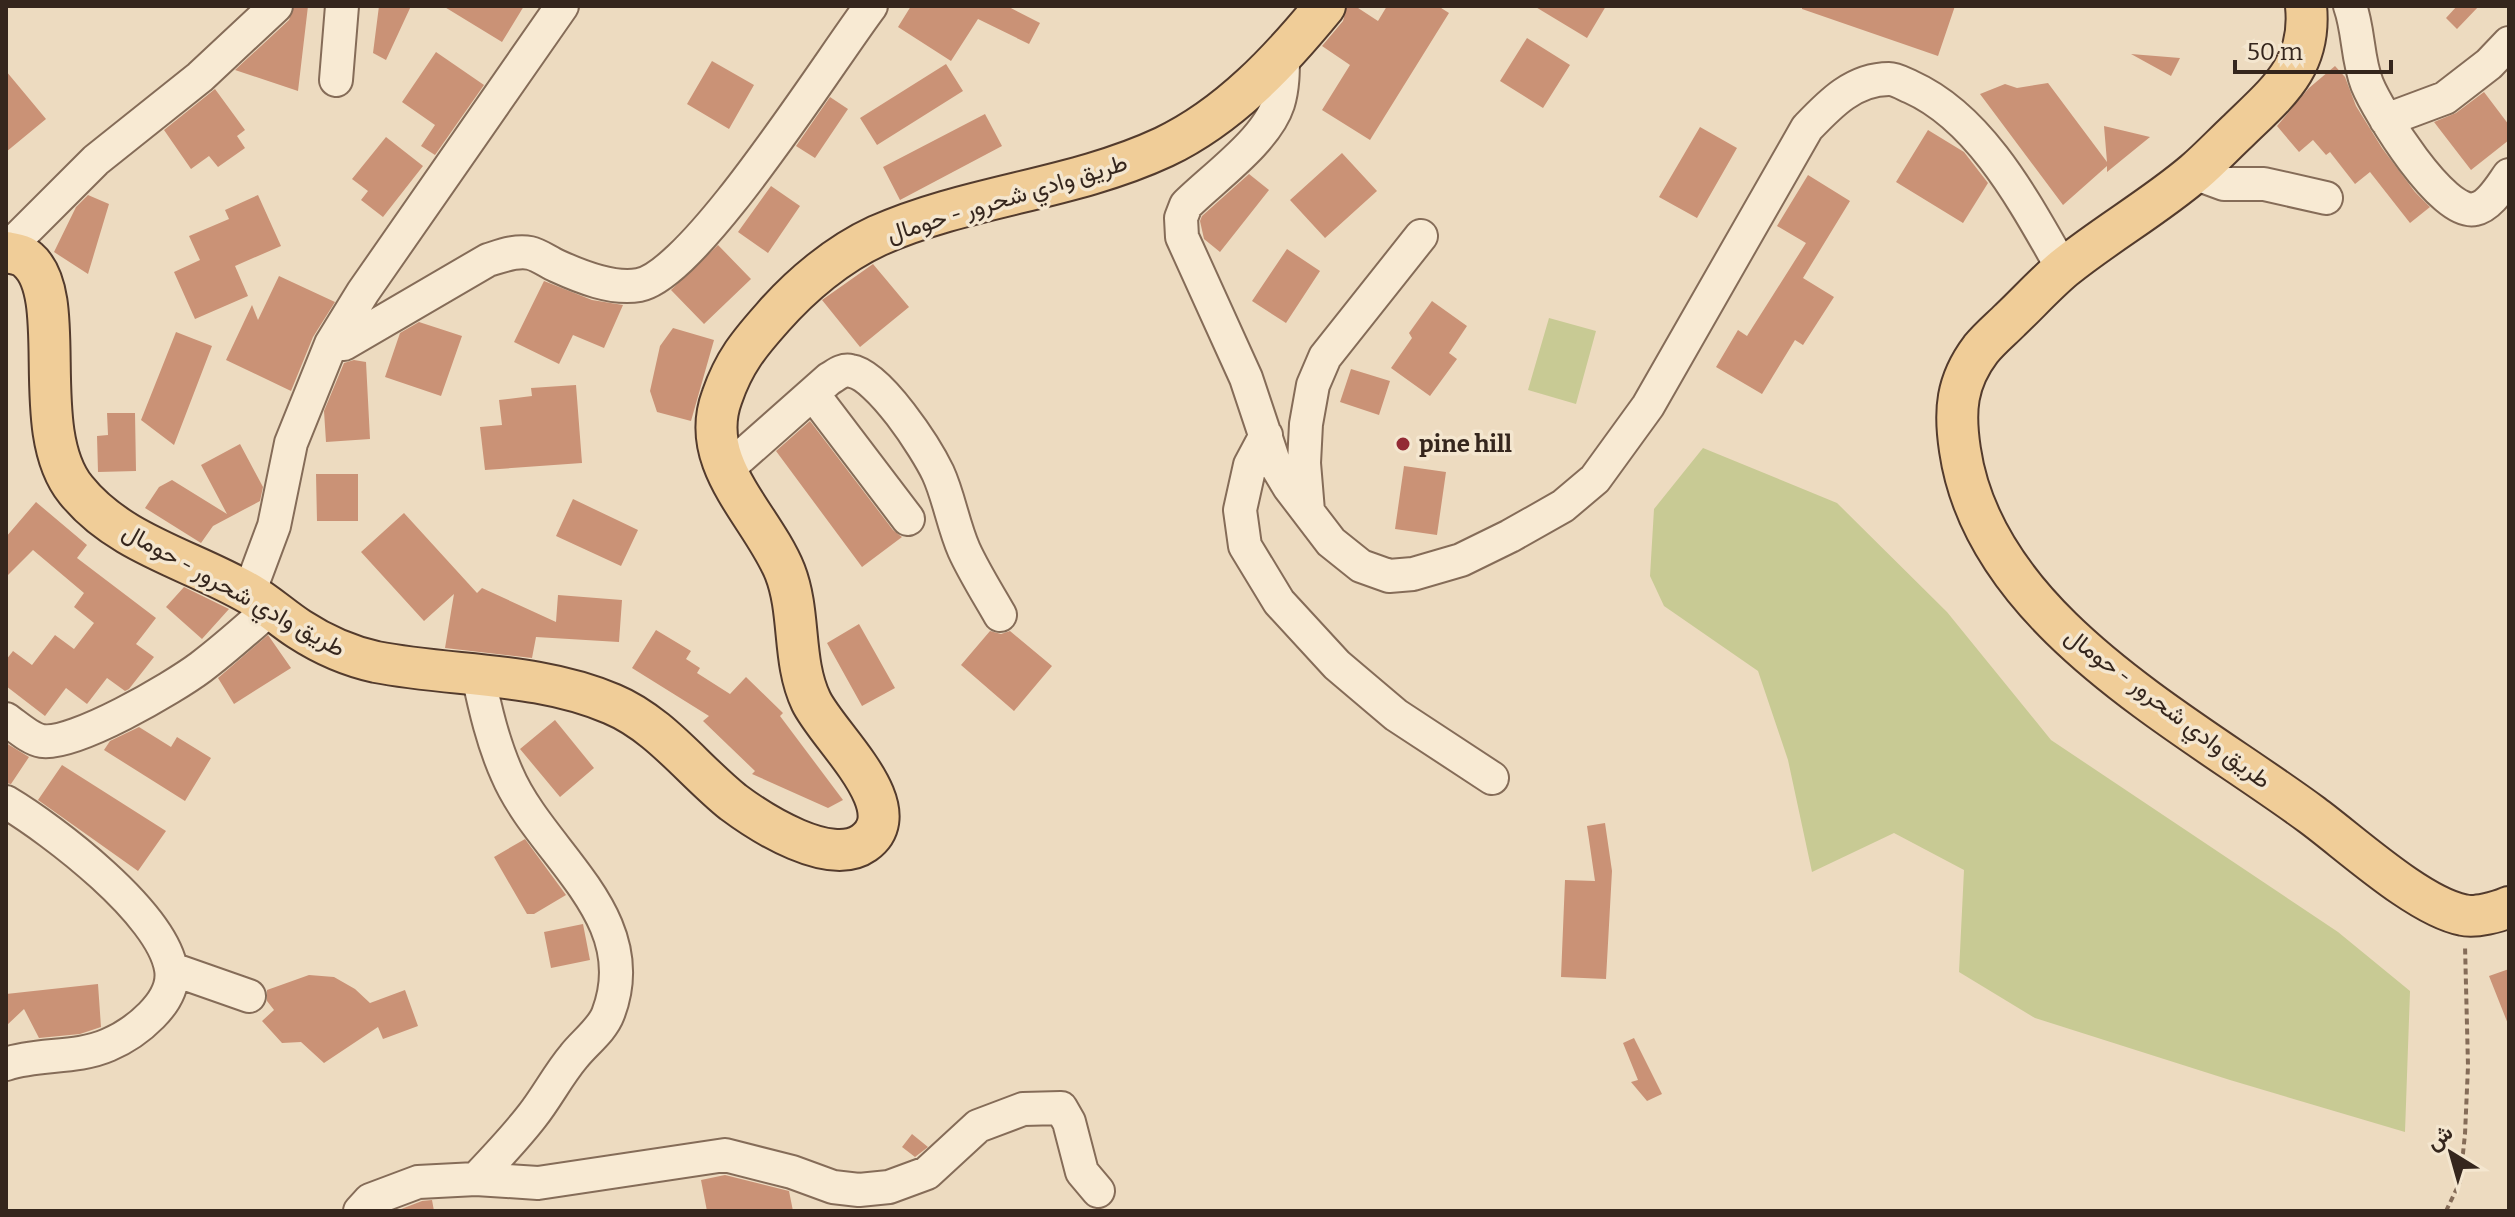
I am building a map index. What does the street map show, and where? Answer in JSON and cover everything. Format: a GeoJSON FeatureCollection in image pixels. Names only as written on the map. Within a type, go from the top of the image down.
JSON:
{"type":"FeatureCollection","features":[{"type":"Feature","properties":{"kind":"main road","name":"طريق وادي شحرور - حومال"},"geometry":{"type":"LineString","coordinates":[[6,251],[30,261],[39,277],[48,306],[52,430],[56,457],[73,488],[129,535],[260,601],[299,629],[334,648],[369,660],[536,681],[619,706],[653,729],[734,802],[769,826],[818,848],[848,850],[865,842],[878,827],[879,810],[873,789],[824,725],[807,695],[786,574],[725,471],[718,445],[718,404],[741,354],[786,302],[825,268],[872,238],[929,217],[1112,169],[1171,144],[1228,108],[1294,34],[1325,6]]}},
{"type":"Feature","properties":{"kind":"main road","name":"طريق وادي شحرور - حومال"},"geometry":{"type":"LineString","coordinates":[[2306,6],[2308,28],[2303,54],[2274,96],[2194,173],[2063,269],[1981,349],[1959,388],[1955,419],[1961,462],[1973,501],[1990,539],[2026,589],[2063,630],[2168,715],[2313,816],[2380,868],[2437,905],[2465,916]]}},
{"type":"Feature","properties":{"kind":"main road"},"geometry":{"type":"LineString","coordinates":[[2465,916],[2509,907]]}},
{"type":"Feature","properties":{"kind":"street"},"geometry":{"type":"LineString","coordinates":[[6,251],[96,160],[200,77],[276,6]]}},
{"type":"Feature","properties":{"kind":"street"},"geometry":{"type":"LineString","coordinates":[[336,80],[342,6]]}},
{"type":"Feature","properties":{"kind":"street"},"geometry":{"type":"LineString","coordinates":[[6,719],[37,740],[54,742],[68,739],[199,668],[260,601],[291,443],[331,344],[363,292],[562,6]]}},
{"type":"Feature","properties":{"kind":"street"},"geometry":{"type":"LineString","coordinates":[[331,344],[344,344],[488,260],[512,253],[529,253],[562,268],[618,286],[639,285],[658,278],[684,256],[749,177],[871,6]]}},
{"type":"Feature","properties":{"kind":"street"},"geometry":{"type":"LineString","coordinates":[[2350,6],[2359,60],[2367,85],[2386,120],[2446,198],[2461,208],[2476,209],[2489,201],[2509,175]]}},
{"type":"Feature","properties":{"kind":"street"},"geometry":{"type":"LineString","coordinates":[[1294,34],[1277,107],[1261,134],[1186,205],[1181,218],[1182,237],[1246,378],[1274,462],[1308,514],[1331,542],[1361,566],[1389,576],[1413,574],[1461,560],[1563,506],[1595,479],[1648,406],[1807,128],[1831,103],[1857,85],[1891,78],[1925,94],[1958,118],[1994,159],[2022,198],[2063,269]]}},
{"type":"Feature","properties":{"kind":"street"},"geometry":{"type":"LineString","coordinates":[[2386,120],[2445,98],[2489,64],[2509,43]]}},
{"type":"Feature","properties":{"kind":"street"},"geometry":{"type":"LineString","coordinates":[[2194,173],[2224,184],[2264,184],[2326,198]]}},
{"type":"Feature","properties":{"kind":"street"},"geometry":{"type":"LineString","coordinates":[[1308,514],[1305,437],[1313,385],[1325,357],[1421,236]]}},
{"type":"Feature","properties":{"kind":"street"},"geometry":{"type":"LineString","coordinates":[[725,471],[842,371],[853,371],[867,378],[885,396],[938,474],[963,549],[1000,615]]}},
{"type":"Feature","properties":{"kind":"street"},"geometry":{"type":"LineString","coordinates":[[813,394],[908,519]]}},
{"type":"Feature","properties":{"kind":"street"},"geometry":{"type":"LineString","coordinates":[[1266,435],[1250,465],[1240,510],[1245,546],[1279,602],[1337,665],[1396,715],[1492,778]]}},
{"type":"Feature","properties":{"kind":"street"},"geometry":{"type":"LineString","coordinates":[[476,1179],[533,1115],[573,1057],[606,1018],[617,980],[615,949],[610,931],[584,888],[534,821],[507,775],[485,710],[478,675]]}},
{"type":"Feature","properties":{"kind":"street"},"geometry":{"type":"LineString","coordinates":[[6,802],[73,849],[114,887],[157,938],[172,969],[167,995],[149,1017],[128,1034],[106,1046],[6,1064]]}},
{"type":"Feature","properties":{"kind":"street"},"geometry":{"type":"LineString","coordinates":[[172,969],[249,996]]}},
{"type":"Feature","properties":{"kind":"street"},"geometry":{"type":"LineString","coordinates":[[360,1211],[370,1200],[418,1182],[476,1179],[538,1183],[725,1155],[792,1172],[833,1187],[859,1190],[889,1187],[927,1173],[978,1126],[1023,1109],[1061,1108],[1069,1122],[1082,1172],[1098,1191]]}},
{"type":"Feature","properties":{"kind":"path"},"geometry":{"type":"LineString","coordinates":[[2446,1211],[2460,1182],[2465,1134],[2468,1066],[2465,916]]}},
{"type":"Feature","properties":{"kind":"green space"},"geometry":{"type":"Polygon","coordinates":[[[1549,318],[1596,331],[1576,404],[1528,390],[1549,318]]]}},
{"type":"Feature","properties":{"kind":"green space"},"geometry":{"type":"Polygon","coordinates":[[[1703,448],[1837,503],[1947,612],[2051,740],[2338,932],[2410,991],[2405,1132],[2035,1018],[1959,972],[1964,870],[1894,833],[1812,872],[1788,760],[1758,671],[1664,606],[1650,576],[1654,509],[1703,448]]]}},
{"type":"Feature","properties":{"kind":"building"},"geometry":{"type":"Polygon","coordinates":[[[294,6],[308,6],[298,91],[235,70],[289,20],[294,6]]]}},
{"type":"Feature","properties":{"kind":"building"},"geometry":{"type":"Polygon","coordinates":[[[379,6],[411,6],[386,60],[373,53],[379,6]]]}},
{"type":"Feature","properties":{"kind":"building"},"geometry":{"type":"Polygon","coordinates":[[[443,6],[524,6],[502,42],[443,6]]]}},
{"type":"Feature","properties":{"kind":"building"},"geometry":{"type":"Polygon","coordinates":[[[911,6],[1007,6],[1040,23],[1029,44],[978,19],[951,61],[898,27],[911,6]]]}},
{"type":"Feature","properties":{"kind":"building"},"geometry":{"type":"Polygon","coordinates":[[[1347,6],[1355,6],[1378,21],[1387,6],[1438,6],[1449,13],[1370,140],[1322,110],[1350,65],[1322,46],[1343,21],[1347,6]]]}},
{"type":"Feature","properties":{"kind":"building"},"geometry":{"type":"Polygon","coordinates":[[[1534,6],[1606,6],[1587,38],[1534,6]]]}},
{"type":"Feature","properties":{"kind":"building"},"geometry":{"type":"Polygon","coordinates":[[[1802,6],[1955,6],[1938,56],[1802,9],[1802,6]]]}},
{"type":"Feature","properties":{"kind":"building"},"geometry":{"type":"Polygon","coordinates":[[[2457,6],[2479,6],[2457,29],[2446,18],[2457,6]]]}},
{"type":"Feature","properties":{"kind":"building"},"geometry":{"type":"Polygon","coordinates":[[[1527,38],[1570,65],[1543,108],[1500,81],[1527,38]]]}},
{"type":"Feature","properties":{"kind":"building"},"geometry":{"type":"Polygon","coordinates":[[[436,52],[484,85],[435,155],[421,146],[435,125],[402,102],[436,52]]]}},
{"type":"Feature","properties":{"kind":"building"},"geometry":{"type":"Polygon","coordinates":[[[2131,54],[2180,58],[2171,76],[2131,54]]]}},
{"type":"Feature","properties":{"kind":"building"},"geometry":{"type":"Polygon","coordinates":[[[712,61],[754,85],[729,129],[687,104],[712,61]]]}},
{"type":"Feature","properties":{"kind":"building"},"geometry":{"type":"Polygon","coordinates":[[[946,64],[963,91],[877,145],[860,118],[946,64]]]}},
{"type":"Feature","properties":{"kind":"building"},"geometry":{"type":"Polygon","coordinates":[[[2335,66],[2345,77],[2356,106],[2382,148],[2430,207],[2410,223],[2370,172],[2355,184],[2330,152],[2326,155],[2313,140],[2299,152],[2277,126],[2309,88],[2335,66]]]}},
{"type":"Feature","properties":{"kind":"building"},"geometry":{"type":"Polygon","coordinates":[[[6,71],[46,119],[6,152],[6,71]]]}},
{"type":"Feature","properties":{"kind":"building"},"geometry":{"type":"Polygon","coordinates":[[[2048,83],[2107,162],[2104,126],[2150,137],[2107,172],[2107,166],[2063,205],[1980,94],[2005,84],[2017,88],[2048,83]]]}},
{"type":"Feature","properties":{"kind":"building"},"geometry":{"type":"Polygon","coordinates":[[[215,89],[245,130],[237,136],[245,148],[218,167],[209,156],[191,169],[164,130],[215,89]]]}},
{"type":"Feature","properties":{"kind":"building"},"geometry":{"type":"Polygon","coordinates":[[[2484,92],[2509,125],[2509,140],[2471,170],[2434,122],[2456,113],[2484,92]]]}},
{"type":"Feature","properties":{"kind":"building"},"geometry":{"type":"Polygon","coordinates":[[[830,97],[848,109],[815,158],[796,146],[830,97]]]}},
{"type":"Feature","properties":{"kind":"building"},"geometry":{"type":"Polygon","coordinates":[[[985,114],[1002,146],[900,200],[883,167],[985,114]]]}},
{"type":"Feature","properties":{"kind":"building"},"geometry":{"type":"Polygon","coordinates":[[[1700,127],[1737,148],[1697,218],[1659,197],[1700,127]]]}},
{"type":"Feature","properties":{"kind":"building"},"geometry":{"type":"Polygon","coordinates":[[[1928,130],[1964,152],[1988,183],[1963,223],[1896,182],[1928,130]]]}},
{"type":"Feature","properties":{"kind":"building"},"geometry":{"type":"Polygon","coordinates":[[[386,137],[423,166],[383,217],[361,200],[368,191],[352,179],[386,137]]]}},
{"type":"Feature","properties":{"kind":"building"},"geometry":{"type":"Polygon","coordinates":[[[1342,153],[1377,191],[1325,238],[1290,200],[1342,153]]]}},
{"type":"Feature","properties":{"kind":"building"},"geometry":{"type":"Polygon","coordinates":[[[1249,174],[1269,190],[1220,252],[1204,239],[1200,221],[1249,174]]]}},
{"type":"Feature","properties":{"kind":"building"},"geometry":{"type":"Polygon","coordinates":[[[1808,175],[1850,201],[1803,278],[1834,297],[1803,345],[1795,340],[1762,394],[1716,367],[1738,330],[1747,336],[1806,243],[1777,226],[1808,175]]]}},
{"type":"Feature","properties":{"kind":"building"},"geometry":{"type":"Polygon","coordinates":[[[771,186],[800,206],[768,253],[738,232],[771,186]]]}},
{"type":"Feature","properties":{"kind":"building"},"geometry":{"type":"Polygon","coordinates":[[[88,195],[109,204],[88,274],[54,252],[76,207],[88,195]]]}},
{"type":"Feature","properties":{"kind":"building"},"geometry":{"type":"Polygon","coordinates":[[[258,195],[281,246],[235,266],[248,296],[195,319],[174,272],[200,260],[189,236],[229,219],[225,210],[258,195]]]}},
{"type":"Feature","properties":{"kind":"building"},"geometry":{"type":"Polygon","coordinates":[[[718,245],[751,279],[704,324],[671,290],[718,245]]]}},
{"type":"Feature","properties":{"kind":"building"},"geometry":{"type":"Polygon","coordinates":[[[1287,249],[1320,271],[1286,323],[1252,301],[1287,249]]]}},
{"type":"Feature","properties":{"kind":"building"},"geometry":{"type":"Polygon","coordinates":[[[873,264],[909,307],[860,347],[822,300],[873,264]]]}},
{"type":"Feature","properties":{"kind":"building"},"geometry":{"type":"Polygon","coordinates":[[[279,276],[335,302],[313,337],[291,391],[226,360],[252,305],[258,320],[279,276]]]}},
{"type":"Feature","properties":{"kind":"building"},"geometry":{"type":"Polygon","coordinates":[[[544,281],[592,300],[623,305],[604,348],[573,335],[559,364],[514,342],[544,281]]]}},
{"type":"Feature","properties":{"kind":"building"},"geometry":{"type":"Polygon","coordinates":[[[1432,301],[1467,326],[1449,353],[1457,359],[1430,396],[1391,368],[1412,338],[1409,333],[1432,301]]]}},
{"type":"Feature","properties":{"kind":"building"},"geometry":{"type":"Polygon","coordinates":[[[419,322],[462,336],[441,396],[385,377],[400,333],[419,322]]]}},
{"type":"Feature","properties":{"kind":"building"},"geometry":{"type":"Polygon","coordinates":[[[673,328],[714,340],[691,421],[657,412],[650,391],[660,346],[673,328]]]}},
{"type":"Feature","properties":{"kind":"building"},"geometry":{"type":"Polygon","coordinates":[[[176,332],[212,346],[174,445],[141,420],[176,332]]]}},
{"type":"Feature","properties":{"kind":"building"},"geometry":{"type":"Polygon","coordinates":[[[354,360],[366,362],[370,439],[326,442],[324,411],[344,363],[354,360]]]}},
{"type":"Feature","properties":{"kind":"building"},"geometry":{"type":"Polygon","coordinates":[[[1351,369],[1390,381],[1379,415],[1340,402],[1351,369]]]}},
{"type":"Feature","properties":{"kind":"building"},"geometry":{"type":"Polygon","coordinates":[[[576,385],[582,463],[485,470],[480,427],[502,425],[499,400],[532,396],[531,388],[576,385]]]}},
{"type":"Feature","properties":{"kind":"building"},"geometry":{"type":"Polygon","coordinates":[[[107,413],[135,413],[136,471],[98,472],[97,436],[108,435],[107,413]]]}},
{"type":"Feature","properties":{"kind":"building"},"geometry":{"type":"Polygon","coordinates":[[[810,421],[893,530],[902,537],[862,567],[776,451],[810,421]]]}},
{"type":"Feature","properties":{"kind":"building"},"geometry":{"type":"Polygon","coordinates":[[[240,444],[263,487],[260,501],[213,526],[201,543],[145,508],[159,487],[172,480],[227,514],[201,465],[240,444]]]}},
{"type":"Feature","properties":{"kind":"building"},"geometry":{"type":"Polygon","coordinates":[[[1404,466],[1446,472],[1437,535],[1395,529],[1404,466]]]}},
{"type":"Feature","properties":{"kind":"building"},"geometry":{"type":"Polygon","coordinates":[[[316,474],[358,474],[358,521],[317,521],[316,474]]]}},
{"type":"Feature","properties":{"kind":"building"},"geometry":{"type":"Polygon","coordinates":[[[573,499],[638,530],[621,566],[556,536],[573,499]]]}},
{"type":"Feature","properties":{"kind":"building"},"geometry":{"type":"Polygon","coordinates":[[[36,502],[87,545],[77,558],[156,618],[136,644],[154,657],[129,689],[125,691],[107,678],[87,704],[66,688],[45,716],[6,686],[6,660],[13,651],[32,665],[55,635],[74,649],[94,623],[74,607],[84,593],[33,550],[6,577],[6,537],[36,502]]]}},
{"type":"Feature","properties":{"kind":"building"},"geometry":{"type":"Polygon","coordinates":[[[404,513],[477,593],[482,588],[556,622],[558,595],[622,600],[619,642],[536,637],[532,658],[445,648],[454,594],[424,621],[361,552],[404,513]]]}},
{"type":"Feature","properties":{"kind":"building"},"geometry":{"type":"Polygon","coordinates":[[[184,587],[229,609],[202,639],[166,607],[184,587]]]}},
{"type":"Feature","properties":{"kind":"building"},"geometry":{"type":"Polygon","coordinates":[[[859,624],[895,688],[862,706],[827,643],[859,624]]]}},
{"type":"Feature","properties":{"kind":"building"},"geometry":{"type":"Polygon","coordinates":[[[656,630],[691,651],[686,659],[700,668],[697,673],[730,694],[746,677],[783,713],[780,716],[843,800],[828,808],[752,774],[755,771],[703,721],[709,716],[632,668],[656,630]]]}},
{"type":"Feature","properties":{"kind":"building"},"geometry":{"type":"Polygon","coordinates":[[[990,631],[1001,634],[1010,631],[1052,666],[1014,711],[961,665],[990,631]]]}},
{"type":"Feature","properties":{"kind":"building"},"geometry":{"type":"Polygon","coordinates":[[[268,635],[291,668],[234,704],[218,678],[268,635]]]}},
{"type":"Feature","properties":{"kind":"building"},"geometry":{"type":"Polygon","coordinates":[[[555,720],[594,768],[560,797],[520,749],[555,720]]]}},
{"type":"Feature","properties":{"kind":"building"},"geometry":{"type":"Polygon","coordinates":[[[139,727],[171,747],[177,737],[211,758],[185,801],[104,750],[110,741],[139,727]]]}},
{"type":"Feature","properties":{"kind":"building"},"geometry":{"type":"Polygon","coordinates":[[[6,743],[29,757],[11,784],[6,783],[6,743]]]}},
{"type":"Feature","properties":{"kind":"building"},"geometry":{"type":"Polygon","coordinates":[[[62,765],[166,831],[138,871],[38,800],[62,765]]]}},
{"type":"Feature","properties":{"kind":"building"},"geometry":{"type":"Polygon","coordinates":[[[1605,823],[1612,871],[1606,979],[1561,977],[1565,880],[1595,881],[1587,826],[1605,823]]]}},
{"type":"Feature","properties":{"kind":"building"},"geometry":{"type":"Polygon","coordinates":[[[525,839],[566,895],[534,914],[527,914],[494,857],[525,839]]]}},
{"type":"Feature","properties":{"kind":"building"},"geometry":{"type":"Polygon","coordinates":[[[583,924],[590,960],[551,968],[544,932],[583,924]]]}},
{"type":"Feature","properties":{"kind":"building"},"geometry":{"type":"Polygon","coordinates":[[[2509,969],[2509,1024],[2508,1024],[2489,976],[2509,969]]]}},
{"type":"Feature","properties":{"kind":"building"},"geometry":{"type":"Polygon","coordinates":[[[309,975],[334,977],[355,989],[370,1003],[405,990],[418,1026],[383,1039],[378,1027],[324,1063],[301,1042],[282,1043],[262,1021],[274,1010],[267,1001],[267,990],[309,975]]]}},
{"type":"Feature","properties":{"kind":"building"},"geometry":{"type":"Polygon","coordinates":[[[98,984],[101,1027],[80,1034],[39,1038],[24,1009],[6,1026],[6,994],[98,984]]]}},
{"type":"Feature","properties":{"kind":"building"},"geometry":{"type":"Polygon","coordinates":[[[1634,1038],[1662,1094],[1647,1101],[1631,1082],[1638,1080],[1623,1043],[1634,1038]]]}},
{"type":"Feature","properties":{"kind":"building"},"geometry":{"type":"Polygon","coordinates":[[[912,1134],[928,1147],[915,1157],[902,1147],[912,1134]]]}},
{"type":"Feature","properties":{"kind":"building"},"geometry":{"type":"Polygon","coordinates":[[[725,1175],[789,1191],[793,1211],[707,1211],[701,1180],[725,1175]]]}},
{"type":"Feature","properties":{"kind":"building"},"geometry":{"type":"Polygon","coordinates":[[[432,1200],[434,1211],[396,1211],[422,1201],[432,1200]]]}},
{"type":"Feature","properties":{"kind":"place","name":"pine hill"},"geometry":{"type":"Point","coordinates":[1403,444]}}]}
